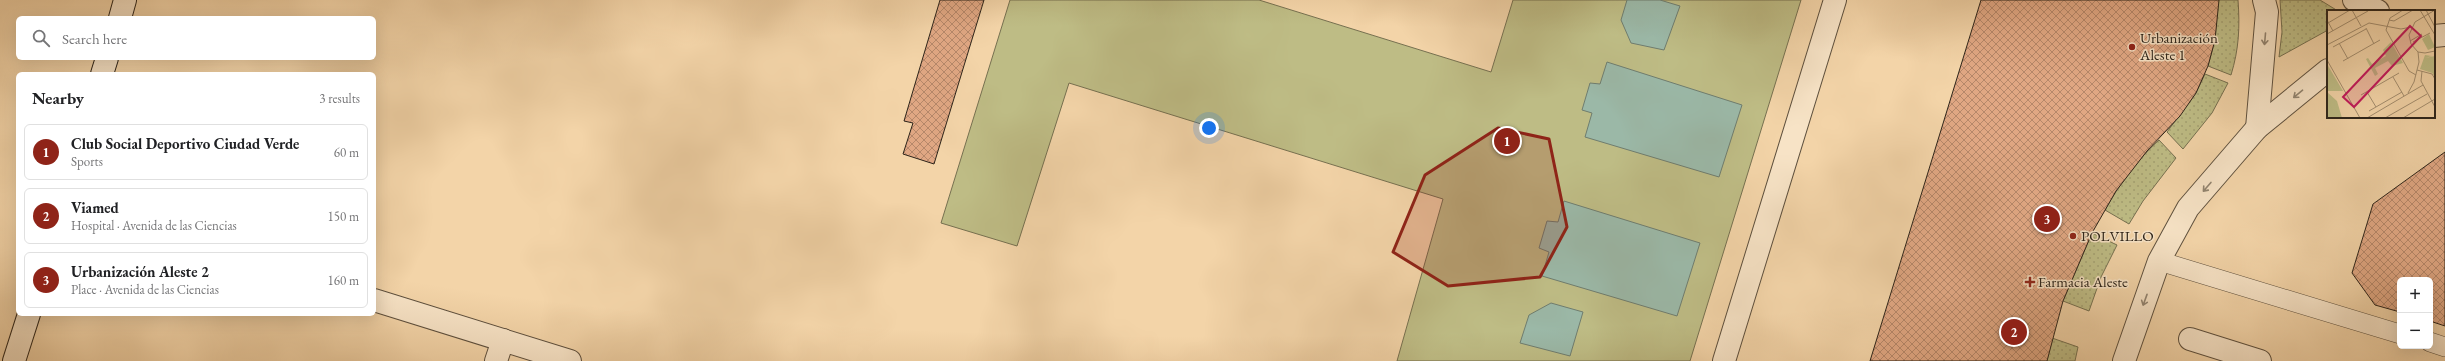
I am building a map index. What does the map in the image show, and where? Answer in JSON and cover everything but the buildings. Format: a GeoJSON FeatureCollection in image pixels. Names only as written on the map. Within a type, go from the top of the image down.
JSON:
{"type":"FeatureCollection","features":[{"type":"Feature","properties":{"kind":"street"},"geometry":{"type":"LineString","coordinates":[[121,16],[125,0]]}},
{"type":"Feature","properties":{"kind":"street"},"geometry":{"type":"LineString","coordinates":[[1724,361],[1835,0]]}},
{"type":"Feature","properties":{"kind":"street"},"geometry":{"type":"LineString","coordinates":[[2257,128],[2267,12],[2264,0]]}},
{"type":"Feature","properties":{"kind":"street"},"geometry":{"type":"LineString","coordinates":[[2354,0],[2376,10]]}},
{"type":"Feature","properties":{"kind":"street"},"geometry":{"type":"LineString","coordinates":[[2435,36],[2445,35]]}},
{"type":"Feature","properties":{"kind":"street"},"geometry":{"type":"LineString","coordinates":[[103,72],[106,60]]}},
{"type":"Feature","properties":{"kind":"street"},"geometry":{"type":"LineString","coordinates":[[2124,361],[2158,261],[2188,208],[2257,128],[2327,71]]}},
{"type":"Feature","properties":{"kind":"street"},"geometry":{"type":"LineString","coordinates":[[376,301],[570,361]]}},
{"type":"Feature","properties":{"kind":"street"},"geometry":{"type":"LineString","coordinates":[[14,361],[28,316]]}},
{"type":"Feature","properties":{"kind":"street"},"geometry":{"type":"LineString","coordinates":[[496,361],[503,340]]}},
{"type":"Feature","properties":{"kind":"street"},"geometry":{"type":"LineString","coordinates":[[2190,340],[2260,361]]}},
{"type":"Feature","properties":{"kind":"lane"},"geometry":{"type":"LineString","coordinates":[[2158,261],[2397,333]]}},
{"type":"Feature","properties":{"kind":"lane"},"geometry":{"type":"LineString","coordinates":[[2433,343],[2445,347]]}},
{"type":"Feature","properties":{"kind":"highlighted area"},"geometry":{"type":"Polygon","coordinates":[[[1498,128],[1549,139],[1567,227],[1540,277],[1448,286],[1393,252],[1425,175],[1498,128]]]}},
{"type":"Feature","properties":{"kind":"shaded area"},"geometry":{"type":"Polygon","coordinates":[[[1010,0],[1259,0],[1491,72],[1513,0],[1801,0],[1690,361],[1397,361],[1443,199],[1069,83],[1017,246],[941,223],[1010,0]]]}},
{"type":"Feature","properties":{"kind":"shaded area"},"geometry":{"type":"Polygon","coordinates":[[[1627,0],[1660,0],[1680,6],[1664,50],[1631,43],[1621,20],[1627,0]]]}},
{"type":"Feature","properties":{"kind":"shaded area"},"geometry":{"type":"Polygon","coordinates":[[[2217,0],[2238,0],[2238,38],[2236,56],[2231,75],[2208,66],[2215,40],[2217,0]]]}},
{"type":"Feature","properties":{"kind":"shaded area"},"geometry":{"type":"Polygon","coordinates":[[[2280,0],[2320,0],[2336,10],[2327,10],[2327,31],[2279,57],[2282,32],[2280,0]]]}},
{"type":"Feature","properties":{"kind":"shaded area"},"geometry":{"type":"Polygon","coordinates":[[[1607,62],[1742,105],[1719,177],[1585,137],[1592,113],[1582,110],[1590,83],[1600,84],[1607,62]]]}},
{"type":"Feature","properties":{"kind":"shaded area"},"geometry":{"type":"Polygon","coordinates":[[[2205,74],[2228,83],[2212,113],[2183,149],[2167,132],[2196,93],[2205,74]]]}},
{"type":"Feature","properties":{"kind":"shaded area"},"geometry":{"type":"Polygon","coordinates":[[[2159,140],[2176,158],[2143,201],[2129,224],[2105,210],[2129,173],[2159,140]]]}},
{"type":"Feature","properties":{"kind":"shaded area"},"geometry":{"type":"Polygon","coordinates":[[[1564,201],[1700,243],[1677,316],[1542,276],[1549,252],[1539,248],[1547,221],[1558,222],[1564,201]]]}},
{"type":"Feature","properties":{"kind":"shaded area"},"geometry":{"type":"Polygon","coordinates":[[[2092,233],[2117,245],[2101,277],[2089,311],[2063,301],[2092,233]]]}},
{"type":"Feature","properties":{"kind":"shaded area"},"geometry":{"type":"Polygon","coordinates":[[[1551,303],[1583,312],[1570,356],[1520,343],[1529,315],[1551,303]]]}},
{"type":"Feature","properties":{"kind":"shaded area"},"geometry":{"type":"Polygon","coordinates":[[[2052,338],[2078,347],[2075,361],[2047,361],[2052,338]]]}},
{"type":"Feature","properties":{"kind":"place","name":"Urbanización Aleste 1"},"geometry":{"type":"Point","coordinates":[2132,47]}},
{"type":"Feature","properties":{"kind":"place","name":"Club Social Deportivo Ciudad Verde"},"geometry":{"type":"Point","coordinates":[1507,141]}},
{"type":"Feature","properties":{"kind":"place","name":"Urbanización Aleste 2"},"geometry":{"type":"Point","coordinates":[2047,219]}},
{"type":"Feature","properties":{"kind":"place","name":"POLVILLO"},"geometry":{"type":"Point","coordinates":[2073,236]}},
{"type":"Feature","properties":{"kind":"place","name":"Farmacia Aleste"},"geometry":{"type":"Point","coordinates":[2030,282]}},
{"type":"Feature","properties":{"kind":"place","name":"Viamed"},"geometry":{"type":"Point","coordinates":[2014,332]}}]}
